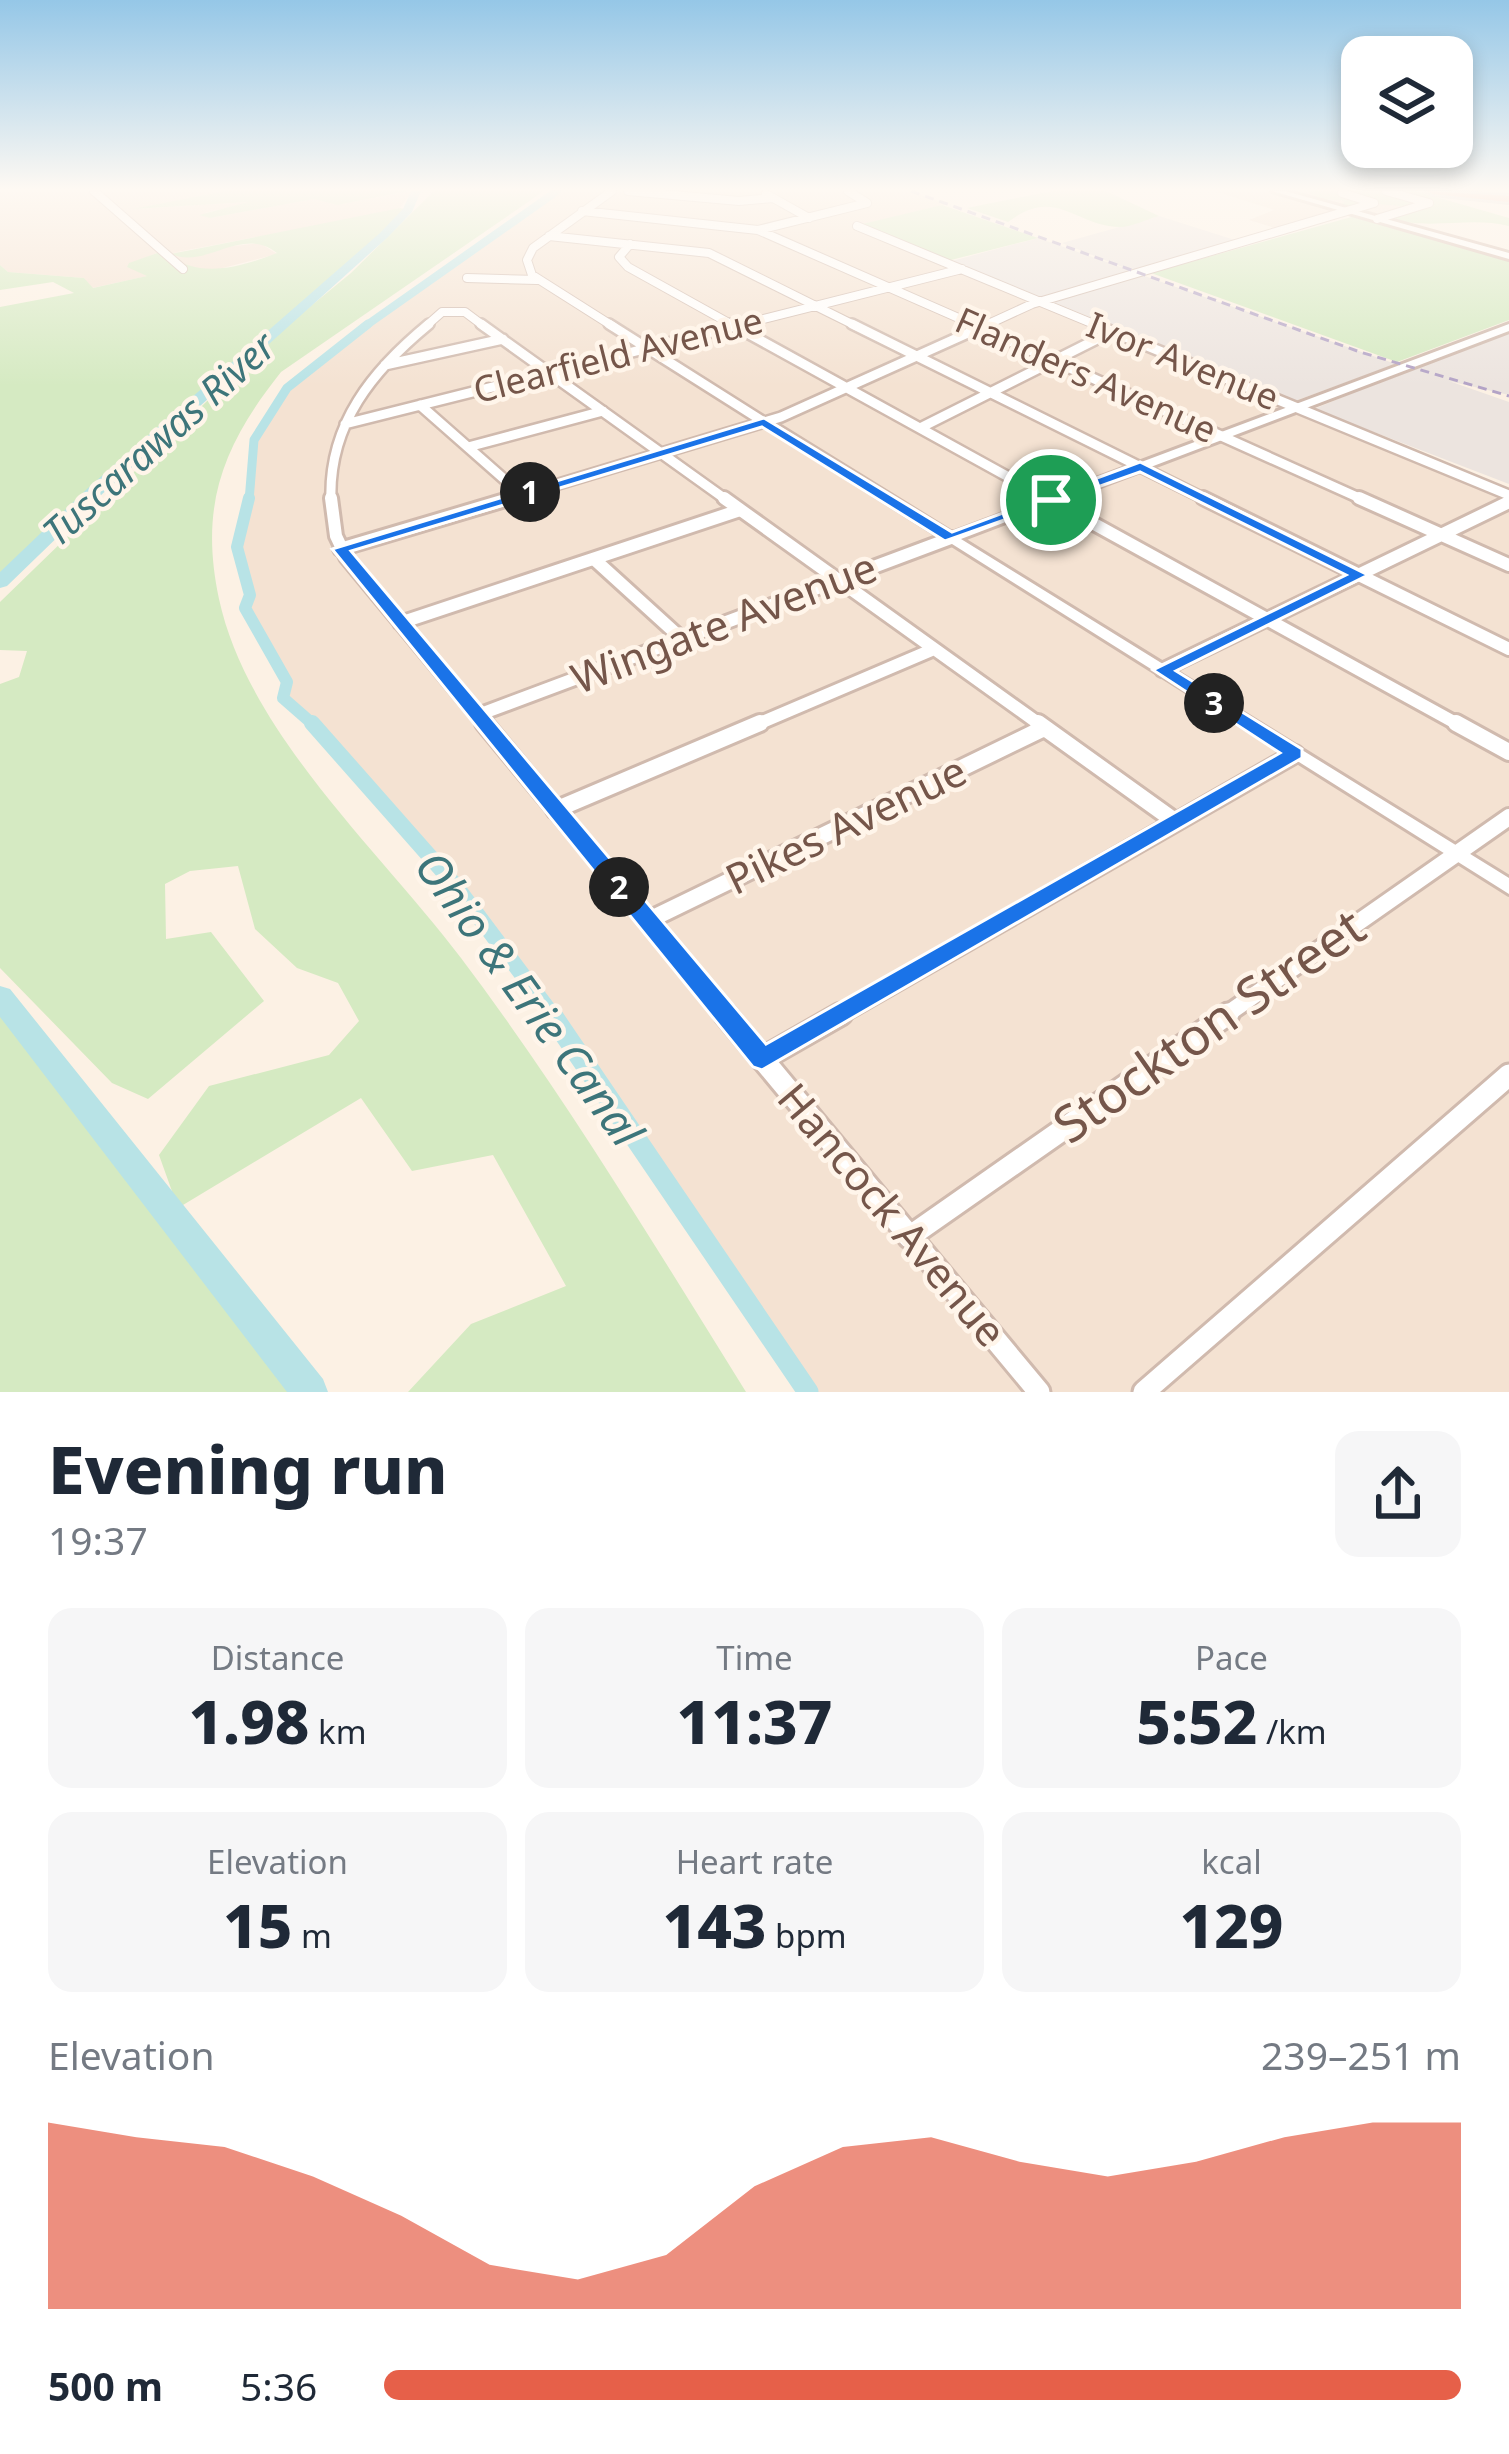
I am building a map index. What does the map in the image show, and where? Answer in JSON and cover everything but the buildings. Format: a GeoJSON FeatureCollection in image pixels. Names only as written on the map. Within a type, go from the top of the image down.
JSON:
{"type":"FeatureCollection","features":[{"type":"Feature","properties":{"kind":"street"},"geometry":{"type":"LineString","coordinates":[[168,256],[183,269]]}},
{"type":"Feature","properties":{"kind":"street"},"geometry":{"type":"LineString","coordinates":[[528,256],[528,268],[537,280],[1509,887]]}},
{"type":"Feature","properties":{"kind":"street"},"geometry":{"type":"LineString","coordinates":[[620,256],[621,262],[1509,752]]}},
{"type":"Feature","properties":{"kind":"street"},"geometry":{"type":"LineString","coordinates":[[713,256],[1509,649]]}},
{"type":"Feature","properties":{"kind":"street","name":"Flanders Avenue"},"geometry":{"type":"LineString","coordinates":[[819,256],[1509,565]]}},
{"type":"Feature","properties":{"kind":"street","name":"Ivor Avenue"},"geometry":{"type":"LineString","coordinates":[[930,256],[1509,498]]}},
{"type":"Feature","properties":{"kind":"street"},"geometry":{"type":"LineString","coordinates":[[1176,822],[740,511],[661,453],[603,411],[502,339],[466,312],[442,312],[384,365],[345,424],[330,493],[340,549],[521,494],[661,453],[764,422],[1040,302],[1200,256]]}},
{"type":"Feature","properties":{"kind":"street","name":"Clearfield Avenue"},"geometry":{"type":"LineString","coordinates":[[345,424],[962,269]]}},
{"type":"Feature","properties":{"kind":"street"},"geometry":{"type":"LineString","coordinates":[[467,278],[537,280]]}},
{"type":"Feature","properties":{"kind":"street","name":"Wingate Avenue"},"geometry":{"type":"LineString","coordinates":[[478,716],[1509,328]]}},
{"type":"Feature","properties":{"kind":"street"},"geometry":{"type":"LineString","coordinates":[[920,428],[1111,332]]}},
{"type":"Feature","properties":{"kind":"street"},"geometry":{"type":"LineString","coordinates":[[384,365],[502,339]]}},
{"type":"Feature","properties":{"kind":"street"},"geometry":{"type":"LineString","coordinates":[[420,405],[521,494]]}},
{"type":"Feature","properties":{"kind":"street"},"geometry":{"type":"LineString","coordinates":[[468,447],[603,411]]}},
{"type":"Feature","properties":{"kind":"street"},"geometry":{"type":"LineString","coordinates":[[1162,670],[1509,498]]}},
{"type":"Feature","properties":{"kind":"street"},"geometry":{"type":"LineString","coordinates":[[400,623],[740,511]]}},
{"type":"Feature","properties":{"kind":"street","name":"Hancock Avenue"},"geometry":{"type":"LineString","coordinates":[[340,549],[1039,1392]]}},
{"type":"Feature","properties":{"kind":"street"},"geometry":{"type":"LineString","coordinates":[[594,559],[682,639]]}},
{"type":"Feature","properties":{"kind":"street"},"geometry":{"type":"LineString","coordinates":[[1494,642],[1509,633]]}},
{"type":"Feature","properties":{"kind":"street"},"geometry":{"type":"LineString","coordinates":[[555,810],[934,649]]}},
{"type":"Feature","properties":{"kind":"street","name":"Pikes Avenue"},"geometry":{"type":"LineString","coordinates":[[647,921],[1044,728]]}},
{"type":"Feature","properties":{"kind":"street"},"geometry":{"type":"LineString","coordinates":[[762,1059],[1295,754]]}},
{"type":"Feature","properties":{"kind":"street","name":"Stockton Street"},"geometry":{"type":"LineString","coordinates":[[909,1237],[1509,817]]}},
{"type":"Feature","properties":{"kind":"street"},"geometry":{"type":"LineString","coordinates":[[1144,1392],[1509,1075]]}},
{"type":"Feature","properties":{"kind":"shaded area"},"geometry":{"type":"Polygon","coordinates":[[[0,256],[150,256],[128,266],[148,276],[92,288],[84,278],[8,272],[0,265],[0,256]]]}},
{"type":"Feature","properties":{"kind":"shaded area"},"geometry":{"type":"Polygon","coordinates":[[[171,256],[269,256],[207,272],[187,270],[171,256]]]}},
{"type":"Feature","properties":{"kind":"shaded area"},"geometry":{"type":"Polygon","coordinates":[[[464,256],[934,256],[1509,495],[1509,1392],[808,1392],[553,1016],[455,885],[330,749],[320,730],[283,698],[287,682],[245,608],[250,595],[237,547],[254,440],[287,388],[464,256]]]}},
{"type":"Feature","properties":{"kind":"shaded area"},"geometry":{"type":"Polygon","coordinates":[[[971,256],[1089,256],[1135,272],[1095,256],[1190,256],[1136,273],[1396,364],[1295,401],[952,261],[971,256]]]}},
{"type":"Feature","properties":{"kind":"shaded area"},"geometry":{"type":"Polygon","coordinates":[[[1509,328],[1509,395],[1449,381],[1509,402],[1509,484],[1314,409],[1509,328]]]}},
{"type":"Feature","properties":{"kind":"green space"},"geometry":{"type":"Polygon","coordinates":[[[149,256],[170,256],[203,268],[268,256],[358,256],[0,582],[0,307],[74,293],[53,282],[0,290],[0,265],[8,272],[84,278],[93,288],[147,276],[127,267],[149,256]]]}},
{"type":"Feature","properties":{"kind":"green space"},"geometry":{"type":"Polygon","coordinates":[[[368,256],[450,256],[281,372],[244,425],[221,478],[212,534],[219,599],[234,649],[258,697],[320,789],[429,917],[537,1064],[746,1392],[408,1392],[471,1324],[566,1286],[493,1155],[412,1171],[361,1098],[178,1208],[159,1155],[209,1086],[329,1055],[359,1021],[338,983],[297,968],[255,929],[238,866],[190,871],[165,884],[166,939],[211,932],[264,1001],[148,1099],[112,1083],[0,968],[0,684],[19,677],[27,651],[0,650],[0,602],[273,337],[368,256]]]}},
{"type":"Feature","properties":{"kind":"green space"},"geometry":{"type":"Polygon","coordinates":[[[1212,256],[1495,256],[1509,260],[1509,320],[1397,362],[1151,273],[1212,256]]]}},
{"type":"Feature","properties":{"kind":"green space"},"geometry":{"type":"Polygon","coordinates":[[[0,997],[64,1084],[319,1392],[0,1392],[0,997]]]}},
{"type":"Feature","properties":{"kind":"waterway","name":"Tuscarawas River"},"geometry":{"type":"LineString","coordinates":[[0,582],[94,492],[360,256]]}},
{"type":"Feature","properties":{"kind":"waterway","name":"Ohio & Erie Canal"},"geometry":{"type":"LineString","coordinates":[[366,326],[465,256]]}},
{"type":"Feature","properties":{"kind":"waterway","name":"Ohio & Erie Canal"},"geometry":{"type":"LineString","coordinates":[[249,501],[254,440],[287,388],[366,326]]}},
{"type":"Feature","properties":{"kind":"waterway","name":"Ohio & Erie Canal"},"geometry":{"type":"LineString","coordinates":[[249,498],[237,547],[250,595],[245,608],[287,682],[283,698],[313,725]]}},
{"type":"Feature","properties":{"kind":"waterway","name":"Ohio & Erie Canal"},"geometry":{"type":"LineString","coordinates":[[313,725],[455,885],[554,1017]]}},
{"type":"Feature","properties":{"kind":"waterway","name":"Tuscarawas River"},"geometry":{"type":"LineString","coordinates":[[0,997],[310,1392]]}},
{"type":"Feature","properties":{"kind":"waterway","name":"Ohio & Erie Canal"},"geometry":{"type":"LineString","coordinates":[[551,1014],[808,1392]]}},
{"type":"Feature","properties":{"kind":"railway"},"geometry":{"type":"LineString","coordinates":[[1092,256],[1360,352],[1509,396]]}},
{"type":"Feature","properties":{"kind":"route"},"geometry":{"type":"LineString","coordinates":[[764,422],[950,538],[1051,500],[1140,466],[1360,575],[1162,670],[1295,754],[762,1059],[340,549],[764,422]]}}]}
